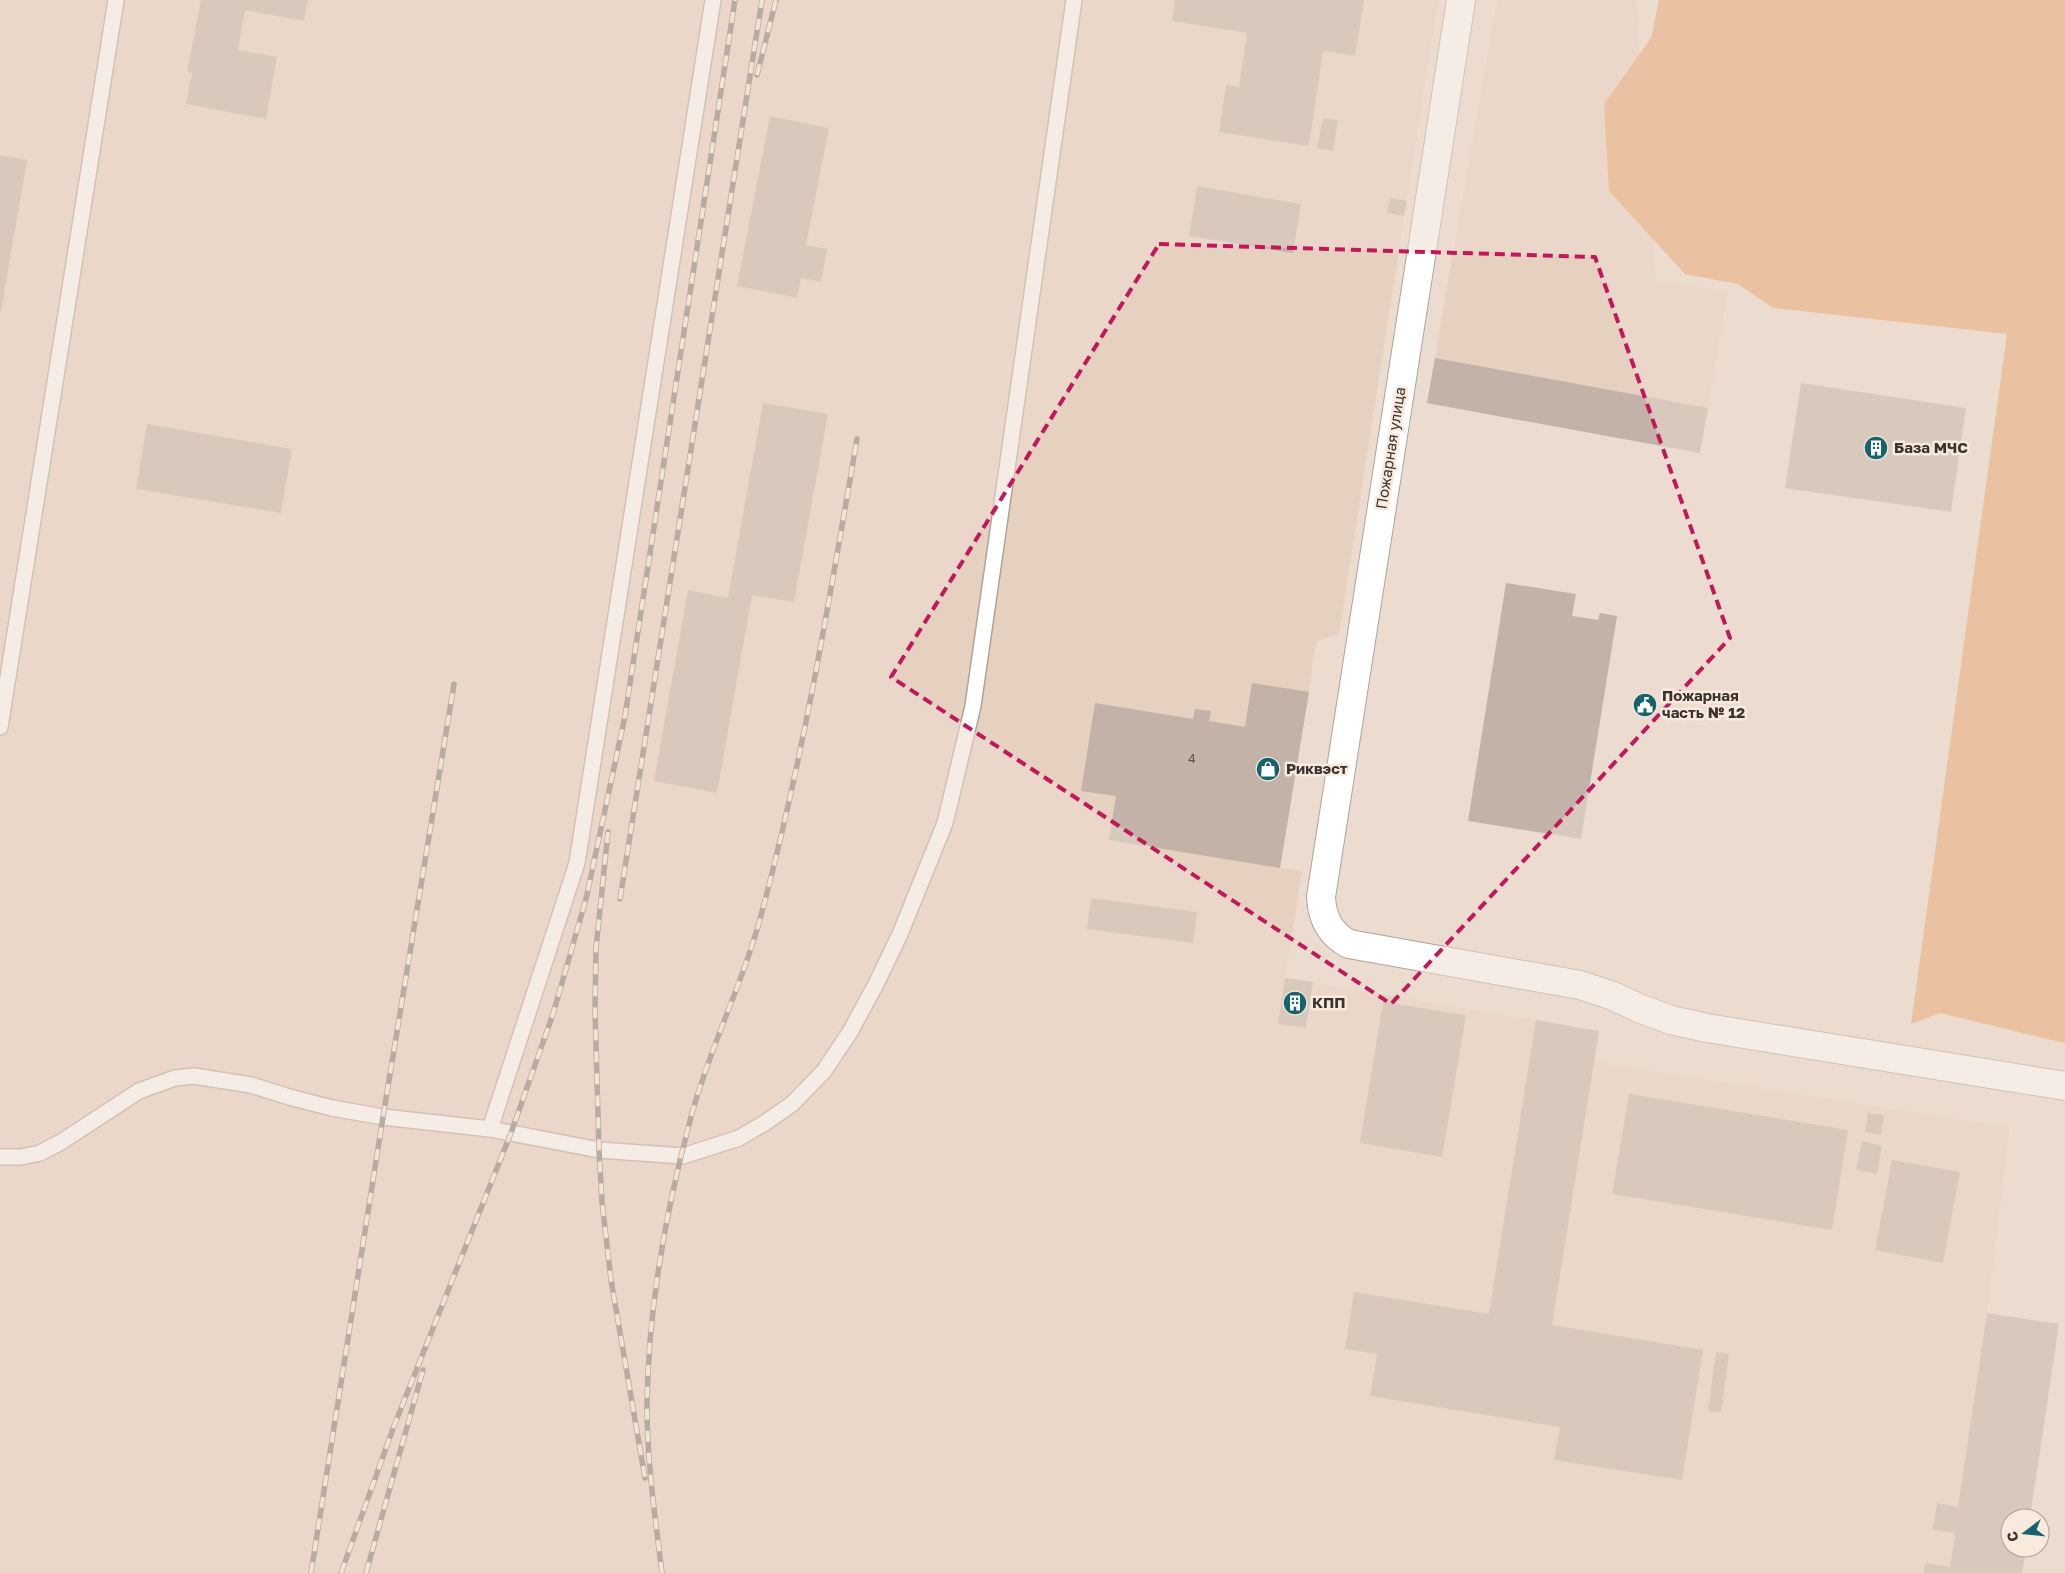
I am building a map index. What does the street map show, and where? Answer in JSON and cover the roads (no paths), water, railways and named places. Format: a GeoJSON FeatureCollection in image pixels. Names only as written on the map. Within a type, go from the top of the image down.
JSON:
{"type":"FeatureCollection","features":[{"type":"Feature","properties":{"kind":"street","name":"Пожарная улица"},"geometry":{"type":"LineString","coordinates":[[1461,0],[1321,897],[1323,914],[1329,928],[1341,940],[1360,947],[1580,985],[1613,996],[1671,1020],[1707,1028],[2065,1086]]}},
{"type":"Feature","properties":{"kind":"lane"},"geometry":{"type":"LineString","coordinates":[[0,727],[116,0]]}},
{"type":"Feature","properties":{"kind":"lane"},"geometry":{"type":"LineString","coordinates":[[490,1129],[577,863],[713,0]]}},
{"type":"Feature","properties":{"kind":"lane"},"geometry":{"type":"LineString","coordinates":[[0,1157],[21,1157],[40,1153],[61,1142],[139,1091],[175,1078],[194,1076],[250,1085],[298,1100],[383,1117],[490,1129],[599,1150],[683,1156],[739,1138],[763,1124],[792,1104],[824,1071],[850,1032],[900,934],[945,823],[973,706],[1074,0]]}},
{"type":"Feature","properties":{"kind":"railway"},"geometry":{"type":"LineString","coordinates":[[341,1573],[394,1426],[511,1133],[553,1014],[586,899],[625,716],[735,0]]}},
{"type":"Feature","properties":{"kind":"railway"},"geometry":{"type":"LineString","coordinates":[[620,899],[762,0]]}},
{"type":"Feature","properties":{"kind":"railway"},"geometry":{"type":"LineString","coordinates":[[757,75],[776,0]]}},
{"type":"Feature","properties":{"kind":"railway"},"geometry":{"type":"LineString","coordinates":[[662,1573],[650,1468],[647,1405],[651,1332],[666,1223],[691,1117],[708,1064],[756,934],[778,850],[804,733],[857,439]]}},
{"type":"Feature","properties":{"kind":"railway"},"geometry":{"type":"LineString","coordinates":[[311,1573],[454,684]]}},
{"type":"Feature","properties":{"kind":"railway"},"geometry":{"type":"LineString","coordinates":[[608,832],[596,948],[595,1010],[599,1150],[602,1202],[611,1280],[645,1478]]}},
{"type":"Feature","properties":{"kind":"railway"},"geometry":{"type":"LineString","coordinates":[[366,1573],[423,1370]]}},
{"type":"Feature","properties":{"kind":"place","name":"База МЧС"},"geometry":{"type":"Point","coordinates":[1876,448]}},
{"type":"Feature","properties":{"kind":"place","name":"Пожарная часть № 12"},"geometry":{"type":"Point","coordinates":[1645,705]}},
{"type":"Feature","properties":{"kind":"place","name":"Риквэст"},"geometry":{"type":"Point","coordinates":[1268,769]}},
{"type":"Feature","properties":{"kind":"place","name":"КПП"},"geometry":{"type":"Point","coordinates":[1295,1003]}}]}
